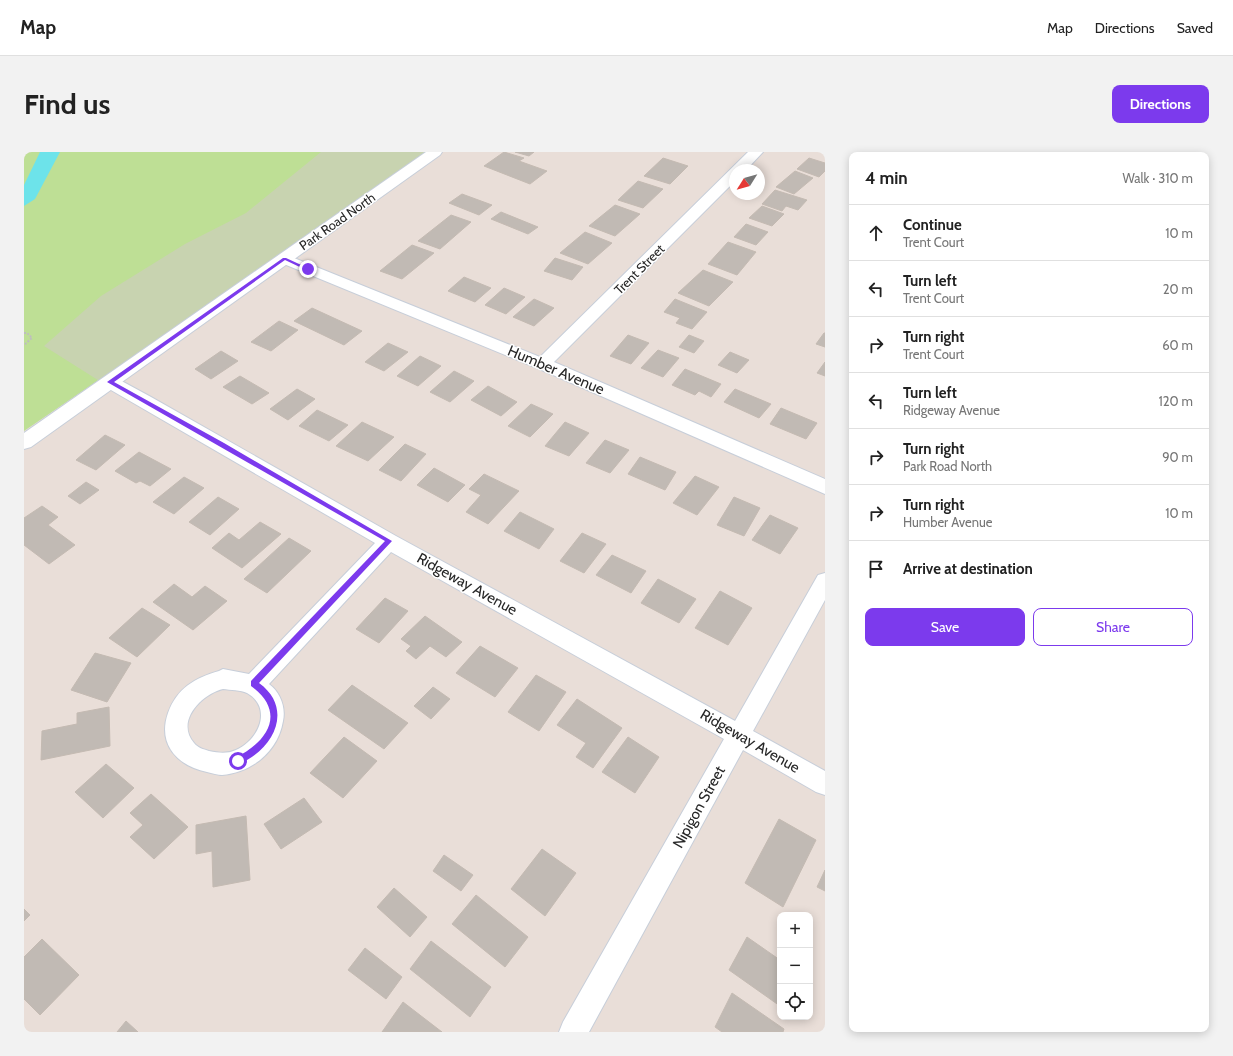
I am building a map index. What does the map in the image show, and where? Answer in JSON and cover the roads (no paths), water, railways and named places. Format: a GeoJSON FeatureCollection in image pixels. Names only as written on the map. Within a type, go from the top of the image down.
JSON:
{"type":"FeatureCollection","features":[{"type":"Feature","properties":{"kind":"main road","name":"Park Road North"},"geometry":{"type":"LineString","coordinates":[[24,442],[435,152]]}},
{"type":"Feature","properties":{"kind":"street"},"geometry":{"type":"LineString","coordinates":[[744,164],[756,152]]}},
{"type":"Feature","properties":{"kind":"street","name":"Trent Street"},"geometry":{"type":"LineString","coordinates":[[543,364],[729,179]]}},
{"type":"Feature","properties":{"kind":"street","name":"Humber Avenue"},"geometry":{"type":"LineString","coordinates":[[284,258],[543,364],[825,487]]}},
{"type":"Feature","properties":{"kind":"street","name":"Ridgeway Avenue"},"geometry":{"type":"LineString","coordinates":[[110,382],[222,444],[389,541],[740,734],[825,784]]}},
{"type":"Feature","properties":{"kind":"street"},"geometry":{"type":"LineString","coordinates":[[254,684],[389,541]]}},
{"type":"Feature","properties":{"kind":"street","name":"Nipigon Street"},"geometry":{"type":"LineString","coordinates":[[573,1032],[825,581]]}},
{"type":"Feature","properties":{"kind":"water"},"geometry":{"type":"Polygon","coordinates":[[[40,152],[60,152],[35,199],[24,206],[24,185],[40,152]]]}}]}
